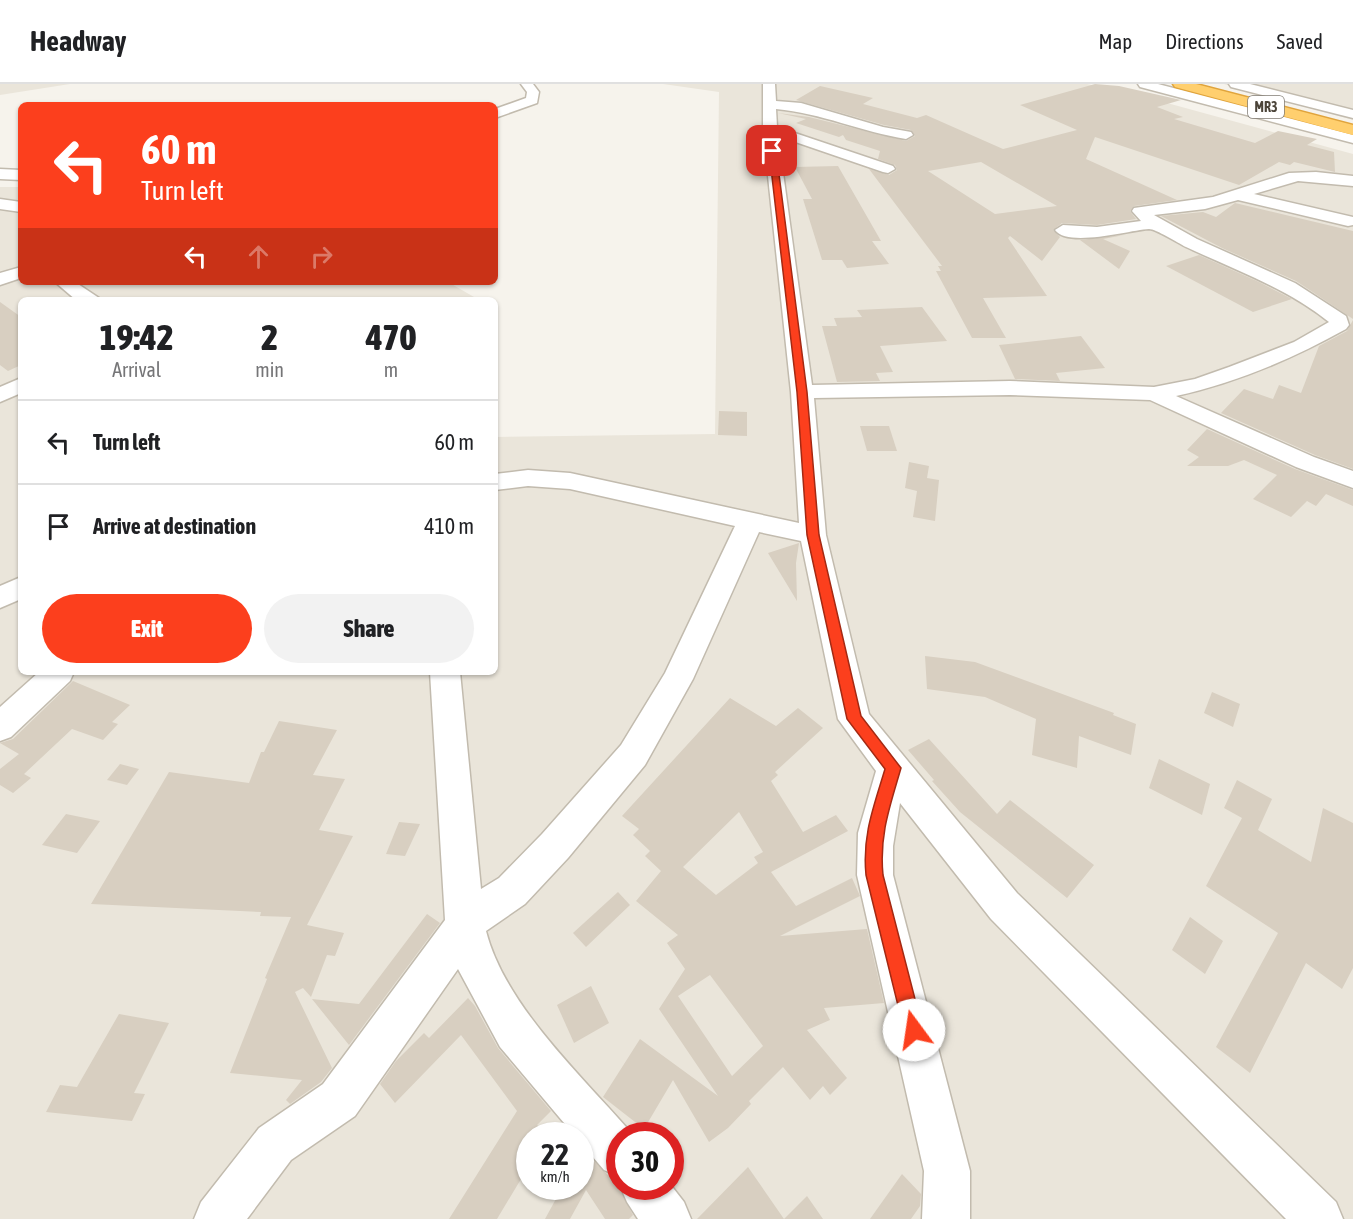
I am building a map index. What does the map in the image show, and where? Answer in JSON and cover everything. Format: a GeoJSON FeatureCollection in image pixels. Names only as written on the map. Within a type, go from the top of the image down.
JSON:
{"type":"FeatureCollection","features":[{"type":"Feature","properties":{"kind":"highway"},"geometry":{"type":"LineString","coordinates":[[1170,84],[1245,101]]}},
{"type":"Feature","properties":{"kind":"highway","name":"MR3"},"geometry":{"type":"LineString","coordinates":[[1180,84],[1353,130]]}},
{"type":"Feature","properties":{"kind":"highway","name":"MR3"},"geometry":{"type":"LineString","coordinates":[[1201,84],[1353,123]]}},
{"type":"Feature","properties":{"kind":"highway"},"geometry":{"type":"LineString","coordinates":[[1218,84],[1297,109]]}},
{"type":"Feature","properties":{"kind":"street"},"geometry":{"type":"LineString","coordinates":[[498,113],[532,100],[533,92],[527,84]]}},
{"type":"Feature","properties":{"kind":"street"},"geometry":{"type":"LineString","coordinates":[[1144,84],[1353,139]]}},
{"type":"Feature","properties":{"kind":"street"},"geometry":{"type":"LineString","coordinates":[[1235,84],[1353,114]]}},
{"type":"Feature","properties":{"kind":"street"},"geometry":{"type":"LineString","coordinates":[[769,106],[846,112]]}},
{"type":"Feature","properties":{"kind":"street"},"geometry":{"type":"LineString","coordinates":[[769,106],[888,169]]}},
{"type":"Feature","properties":{"kind":"street"},"geometry":{"type":"LineString","coordinates":[[769,106],[802,392],[813,535],[855,719],[1004,906],[1319,1219]]}},
{"type":"Feature","properties":{"kind":"street"},"geometry":{"type":"LineString","coordinates":[[801,107],[881,131],[906,135]]}},
{"type":"Feature","properties":{"kind":"street"},"geometry":{"type":"LineString","coordinates":[[0,174],[18,174]]}},
{"type":"Feature","properties":{"kind":"street"},"geometry":{"type":"LineString","coordinates":[[1344,318],[1154,223],[1140,211],[1186,207],[1237,195],[1280,179],[1294,177],[1314,176],[1353,181]]}},
{"type":"Feature","properties":{"kind":"street"},"geometry":{"type":"LineString","coordinates":[[1237,195],[1348,221]]}},
{"type":"Feature","properties":{"kind":"street"},"geometry":{"type":"LineString","coordinates":[[0,204],[18,207]]}},
{"type":"Feature","properties":{"kind":"street"},"geometry":{"type":"LineString","coordinates":[[1063,230],[1084,233],[1100,232],[1154,223]]}},
{"type":"Feature","properties":{"kind":"street"},"geometry":{"type":"LineString","coordinates":[[0,279],[18,273]]}},
{"type":"Feature","properties":{"kind":"street"},"geometry":{"type":"LineString","coordinates":[[68,285],[85,297]]}},
{"type":"Feature","properties":{"kind":"street"},"geometry":{"type":"LineString","coordinates":[[802,392],[1011,388],[1154,394],[1200,384],[1237,372],[1301,346],[1339,324],[1339,320],[1344,318]]}},
{"type":"Feature","properties":{"kind":"street"},"geometry":{"type":"LineString","coordinates":[[0,395],[18,386]]}},
{"type":"Feature","properties":{"kind":"street"},"geometry":{"type":"LineString","coordinates":[[1154,394],[1305,462],[1353,480]]}},
{"type":"Feature","properties":{"kind":"street"},"geometry":{"type":"LineString","coordinates":[[498,482],[528,478],[570,480],[813,535]]}},
{"type":"Feature","properties":{"kind":"street"},"geometry":{"type":"LineString","coordinates":[[218,1219],[275,1144],[339,1100],[465,925],[476,914],[512,891],[555,846],[633,755],[678,679],[750,522]]}},
{"type":"Feature","properties":{"kind":"street"},"geometry":{"type":"LineString","coordinates":[[0,598],[18,589]]}},
{"type":"Feature","properties":{"kind":"street"},"geometry":{"type":"LineString","coordinates":[[0,727],[56,675]]}},
{"type":"Feature","properties":{"kind":"street"},"geometry":{"type":"LineString","coordinates":[[445,675],[465,925],[473,958],[515,1032],[606,1138]]}},
{"type":"Feature","properties":{"kind":"street"},"geometry":{"type":"LineString","coordinates":[[894,768],[875,828],[873,854],[875,875],[947,1171],[946,1219]]}},
{"type":"Feature","properties":{"kind":"street"},"geometry":{"type":"LineString","coordinates":[[653,1200],[667,1219]]}},
{"type":"Feature","properties":{"kind":"shaded area"},"geometry":{"type":"Polygon","coordinates":[[[0,84],[70,84],[0,95],[0,84]]]}},
{"type":"Feature","properties":{"kind":"shaded area"},"geometry":{"type":"Polygon","coordinates":[[[663,84],[1087,84],[1127,92],[1353,154],[1353,1219],[0,1219],[0,187],[18,187],[18,285],[453,285],[474,297],[18,297],[18,675],[498,675],[498,437],[715,434],[719,92],[663,84]]]}},
{"type":"Feature","properties":{"kind":"shaded area"},"geometry":{"type":"Polygon","coordinates":[[[1224,84],[1353,84],[1353,120],[1244,90],[1224,84]]]}},
{"type":"Feature","properties":{"kind":"building"},"geometry":{"type":"Polygon","coordinates":[[[1095,84],[1119,86],[1181,100],[1157,107],[1183,117],[1174,119],[1255,143],[1278,131],[1317,139],[1307,145],[1334,152],[1335,172],[1294,162],[1290,165],[1279,162],[1239,185],[1095,137],[1086,159],[1177,200],[1134,206],[1130,211],[1136,219],[1097,225],[1062,223],[1053,230],[1060,237],[1042,261],[1010,236],[1008,238],[1047,296],[983,298],[1006,338],[972,338],[936,271],[941,271],[938,266],[942,266],[869,169],[889,175],[897,170],[895,165],[878,159],[880,151],[846,140],[843,135],[839,137],[796,123],[806,119],[778,113],[809,117],[906,141],[915,136],[911,130],[884,125],[796,100],[820,86],[873,98],[863,104],[917,118],[926,115],[1003,149],[1077,130],[1020,105],[1095,84]],[[981,162],[928,171],[995,214],[1057,206],[981,162]]]}},
{"type":"Feature","properties":{"kind":"building"},"geometry":{"type":"Polygon","coordinates":[[[838,166],[881,241],[872,241],[889,264],[847,268],[842,260],[822,260],[803,199],[812,199],[795,167],[838,166]]]}},
{"type":"Feature","properties":{"kind":"building"},"geometry":{"type":"Polygon","coordinates":[[[1235,203],[1353,231],[1353,319],[1296,281],[1222,248],[1161,216],[1203,212],[1216,217],[1235,203]]]}},
{"type":"Feature","properties":{"kind":"building"},"geometry":{"type":"Polygon","coordinates":[[[1124,235],[1103,239],[1130,251],[1119,269],[1080,240],[1124,235]]]}},
{"type":"Feature","properties":{"kind":"building"},"geometry":{"type":"Polygon","coordinates":[[[1199,255],[1292,299],[1253,312],[1166,266],[1199,255]]]}},
{"type":"Feature","properties":{"kind":"building"},"geometry":{"type":"Polygon","coordinates":[[[0,302],[18,315],[18,366],[8,371],[0,365],[0,302]]]}},
{"type":"Feature","properties":{"kind":"building"},"geometry":{"type":"Polygon","coordinates":[[[922,307],[947,341],[880,346],[893,372],[876,373],[880,381],[837,382],[822,326],[837,326],[834,318],[862,317],[857,310],[922,307]]]}},
{"type":"Feature","properties":{"kind":"building"},"geometry":{"type":"Polygon","coordinates":[[[1353,320],[1353,469],[1315,455],[1221,413],[1244,389],[1273,399],[1279,385],[1301,393],[1319,346],[1347,331],[1353,320]]]}},
{"type":"Feature","properties":{"kind":"building"},"geometry":{"type":"Polygon","coordinates":[[[1081,336],[1105,368],[1056,373],[1060,381],[1015,379],[999,345],[1081,336]]]}},
{"type":"Feature","properties":{"kind":"building"},"geometry":{"type":"Polygon","coordinates":[[[719,411],[747,412],[747,436],[718,435],[719,411]]]}},
{"type":"Feature","properties":{"kind":"building"},"geometry":{"type":"Polygon","coordinates":[[[860,426],[889,426],[897,451],[867,451],[860,426]]]}},
{"type":"Feature","properties":{"kind":"building"},"geometry":{"type":"Polygon","coordinates":[[[1207,429],[1295,469],[1353,490],[1353,506],[1326,494],[1316,506],[1307,501],[1291,517],[1253,499],[1277,475],[1244,460],[1228,466],[1187,466],[1199,457],[1187,450],[1207,429]]]}},
{"type":"Feature","properties":{"kind":"building"},"geometry":{"type":"Polygon","coordinates":[[[909,462],[929,466],[927,478],[939,480],[935,521],[913,517],[917,491],[905,488],[909,462]]]}},
{"type":"Feature","properties":{"kind":"building"},"geometry":{"type":"Polygon","coordinates":[[[799,543],[796,563],[797,601],[768,553],[799,543]]]}},
{"type":"Feature","properties":{"kind":"building"},"geometry":{"type":"Polygon","coordinates":[[[925,656],[975,662],[1114,713],[1113,715],[1136,724],[1131,755],[1079,736],[1077,768],[1032,755],[1036,719],[985,697],[927,689],[925,656]]]}},
{"type":"Feature","properties":{"kind":"building"},"geometry":{"type":"Polygon","coordinates":[[[73,681],[130,705],[112,722],[118,724],[103,740],[72,729],[24,774],[31,778],[13,793],[0,785],[0,769],[19,754],[0,743],[13,739],[73,681]]]}},
{"type":"Feature","properties":{"kind":"building"},"geometry":{"type":"Polygon","coordinates":[[[1212,692],[1240,704],[1233,727],[1204,713],[1212,692]]]}},
{"type":"Feature","properties":{"kind":"building"},"geometry":{"type":"Polygon","coordinates":[[[730,698],[776,726],[798,708],[823,728],[775,772],[778,775],[771,781],[803,832],[836,815],[848,831],[771,872],[796,906],[852,878],[860,896],[780,936],[867,929],[884,1003],[824,1008],[830,1020],[807,1030],[847,1078],[830,1095],[823,1086],[810,1100],[783,1067],[749,1101],[751,1104],[728,1128],[709,1142],[673,1080],[648,1122],[635,1122],[603,1097],[640,1039],[718,1096],[659,1009],[685,969],[667,943],[678,935],[636,901],[661,871],[645,856],[650,851],[633,835],[639,829],[622,816],[730,698]],[[739,812],[683,867],[716,895],[758,863],[754,857],[763,852],[739,812]],[[710,975],[678,996],[732,1076],[763,1046],[710,975]]]}},
{"type":"Feature","properties":{"kind":"building"},"geometry":{"type":"Polygon","coordinates":[[[279,721],[337,730],[313,775],[345,779],[319,830],[353,836],[307,925],[344,933],[335,956],[327,955],[311,997],[303,988],[295,992],[332,1068],[321,1082],[290,1104],[286,1100],[302,1080],[230,1073],[267,979],[265,978],[291,917],[260,916],[261,912],[91,904],[169,772],[249,783],[261,752],[264,752],[279,721]]]}},
{"type":"Feature","properties":{"kind":"building"},"geometry":{"type":"Polygon","coordinates":[[[929,739],[997,814],[1010,800],[1094,865],[1067,898],[960,812],[932,781],[934,780],[908,750],[929,739]]]}},
{"type":"Feature","properties":{"kind":"building"},"geometry":{"type":"Polygon","coordinates":[[[1159,759],[1210,784],[1202,815],[1149,788],[1159,759]]]}},
{"type":"Feature","properties":{"kind":"building"},"geometry":{"type":"Polygon","coordinates":[[[120,764],[139,769],[127,785],[107,780],[120,764]]]}},
{"type":"Feature","properties":{"kind":"building"},"geometry":{"type":"Polygon","coordinates":[[[1237,780],[1272,799],[1258,830],[1311,862],[1323,808],[1353,823],[1353,968],[1342,989],[1306,963],[1250,1073],[1216,1047],[1278,933],[1206,886],[1242,818],[1224,808],[1237,780]]]}},
{"type":"Feature","properties":{"kind":"building"},"geometry":{"type":"Polygon","coordinates":[[[66,814],[100,821],[77,853],[42,845],[66,814]]]}},
{"type":"Feature","properties":{"kind":"building"},"geometry":{"type":"Polygon","coordinates":[[[399,822],[420,824],[405,856],[386,854],[399,822]]]}},
{"type":"Feature","properties":{"kind":"building"},"geometry":{"type":"Polygon","coordinates":[[[618,892],[630,905],[586,947],[573,933],[618,892]]]}},
{"type":"Feature","properties":{"kind":"building"},"geometry":{"type":"Polygon","coordinates":[[[427,914],[440,923],[349,1045],[312,999],[359,1004],[427,914]]]}},
{"type":"Feature","properties":{"kind":"building"},"geometry":{"type":"Polygon","coordinates":[[[1190,917],[1223,941],[1205,974],[1172,950],[1190,917]]]}},
{"type":"Feature","properties":{"kind":"building"},"geometry":{"type":"Polygon","coordinates":[[[591,986],[609,1023],[574,1043],[557,1005],[591,986]]]}},
{"type":"Feature","properties":{"kind":"building"},"geometry":{"type":"Polygon","coordinates":[[[468,998],[475,1006],[498,1048],[551,1111],[540,1122],[516,1122],[516,1187],[497,1219],[449,1219],[517,1111],[461,1035],[395,1103],[380,1084],[396,1061],[424,1033],[429,1038],[468,998]]]}},
{"type":"Feature","properties":{"kind":"building"},"geometry":{"type":"Polygon","coordinates":[[[119,1014],[169,1023],[134,1093],[145,1094],[132,1121],[46,1112],[60,1085],[77,1087],[119,1014]]]}},
{"type":"Feature","properties":{"kind":"building"},"geometry":{"type":"Polygon","coordinates":[[[594,1161],[606,1173],[606,1200],[625,1200],[633,1215],[629,1219],[605,1219],[593,1200],[594,1161]]]}},
{"type":"Feature","properties":{"kind":"building"},"geometry":{"type":"Polygon","coordinates":[[[748,1167],[784,1219],[697,1219],[748,1167]]]}},
{"type":"Feature","properties":{"kind":"building"},"geometry":{"type":"Polygon","coordinates":[[[902,1174],[921,1194],[920,1206],[911,1219],[870,1219],[902,1174]]]}},
{"type":"Feature","properties":{"kind":"building"},"geometry":{"type":"Polygon","coordinates":[[[807,1196],[823,1219],[784,1219],[807,1196]]]}},
{"type":"Feature","properties":{"kind":"building"},"geometry":{"type":"Polygon","coordinates":[[[555,1200],[580,1200],[570,1219],[545,1219],[555,1200]]]}},
{"type":"Feature","properties":{"kind":"route"},"geometry":{"type":"LineString","coordinates":[[772,151],[802,392],[813,535],[855,719],[894,768],[875,828],[873,854],[875,875],[914,1030]]}}]}
